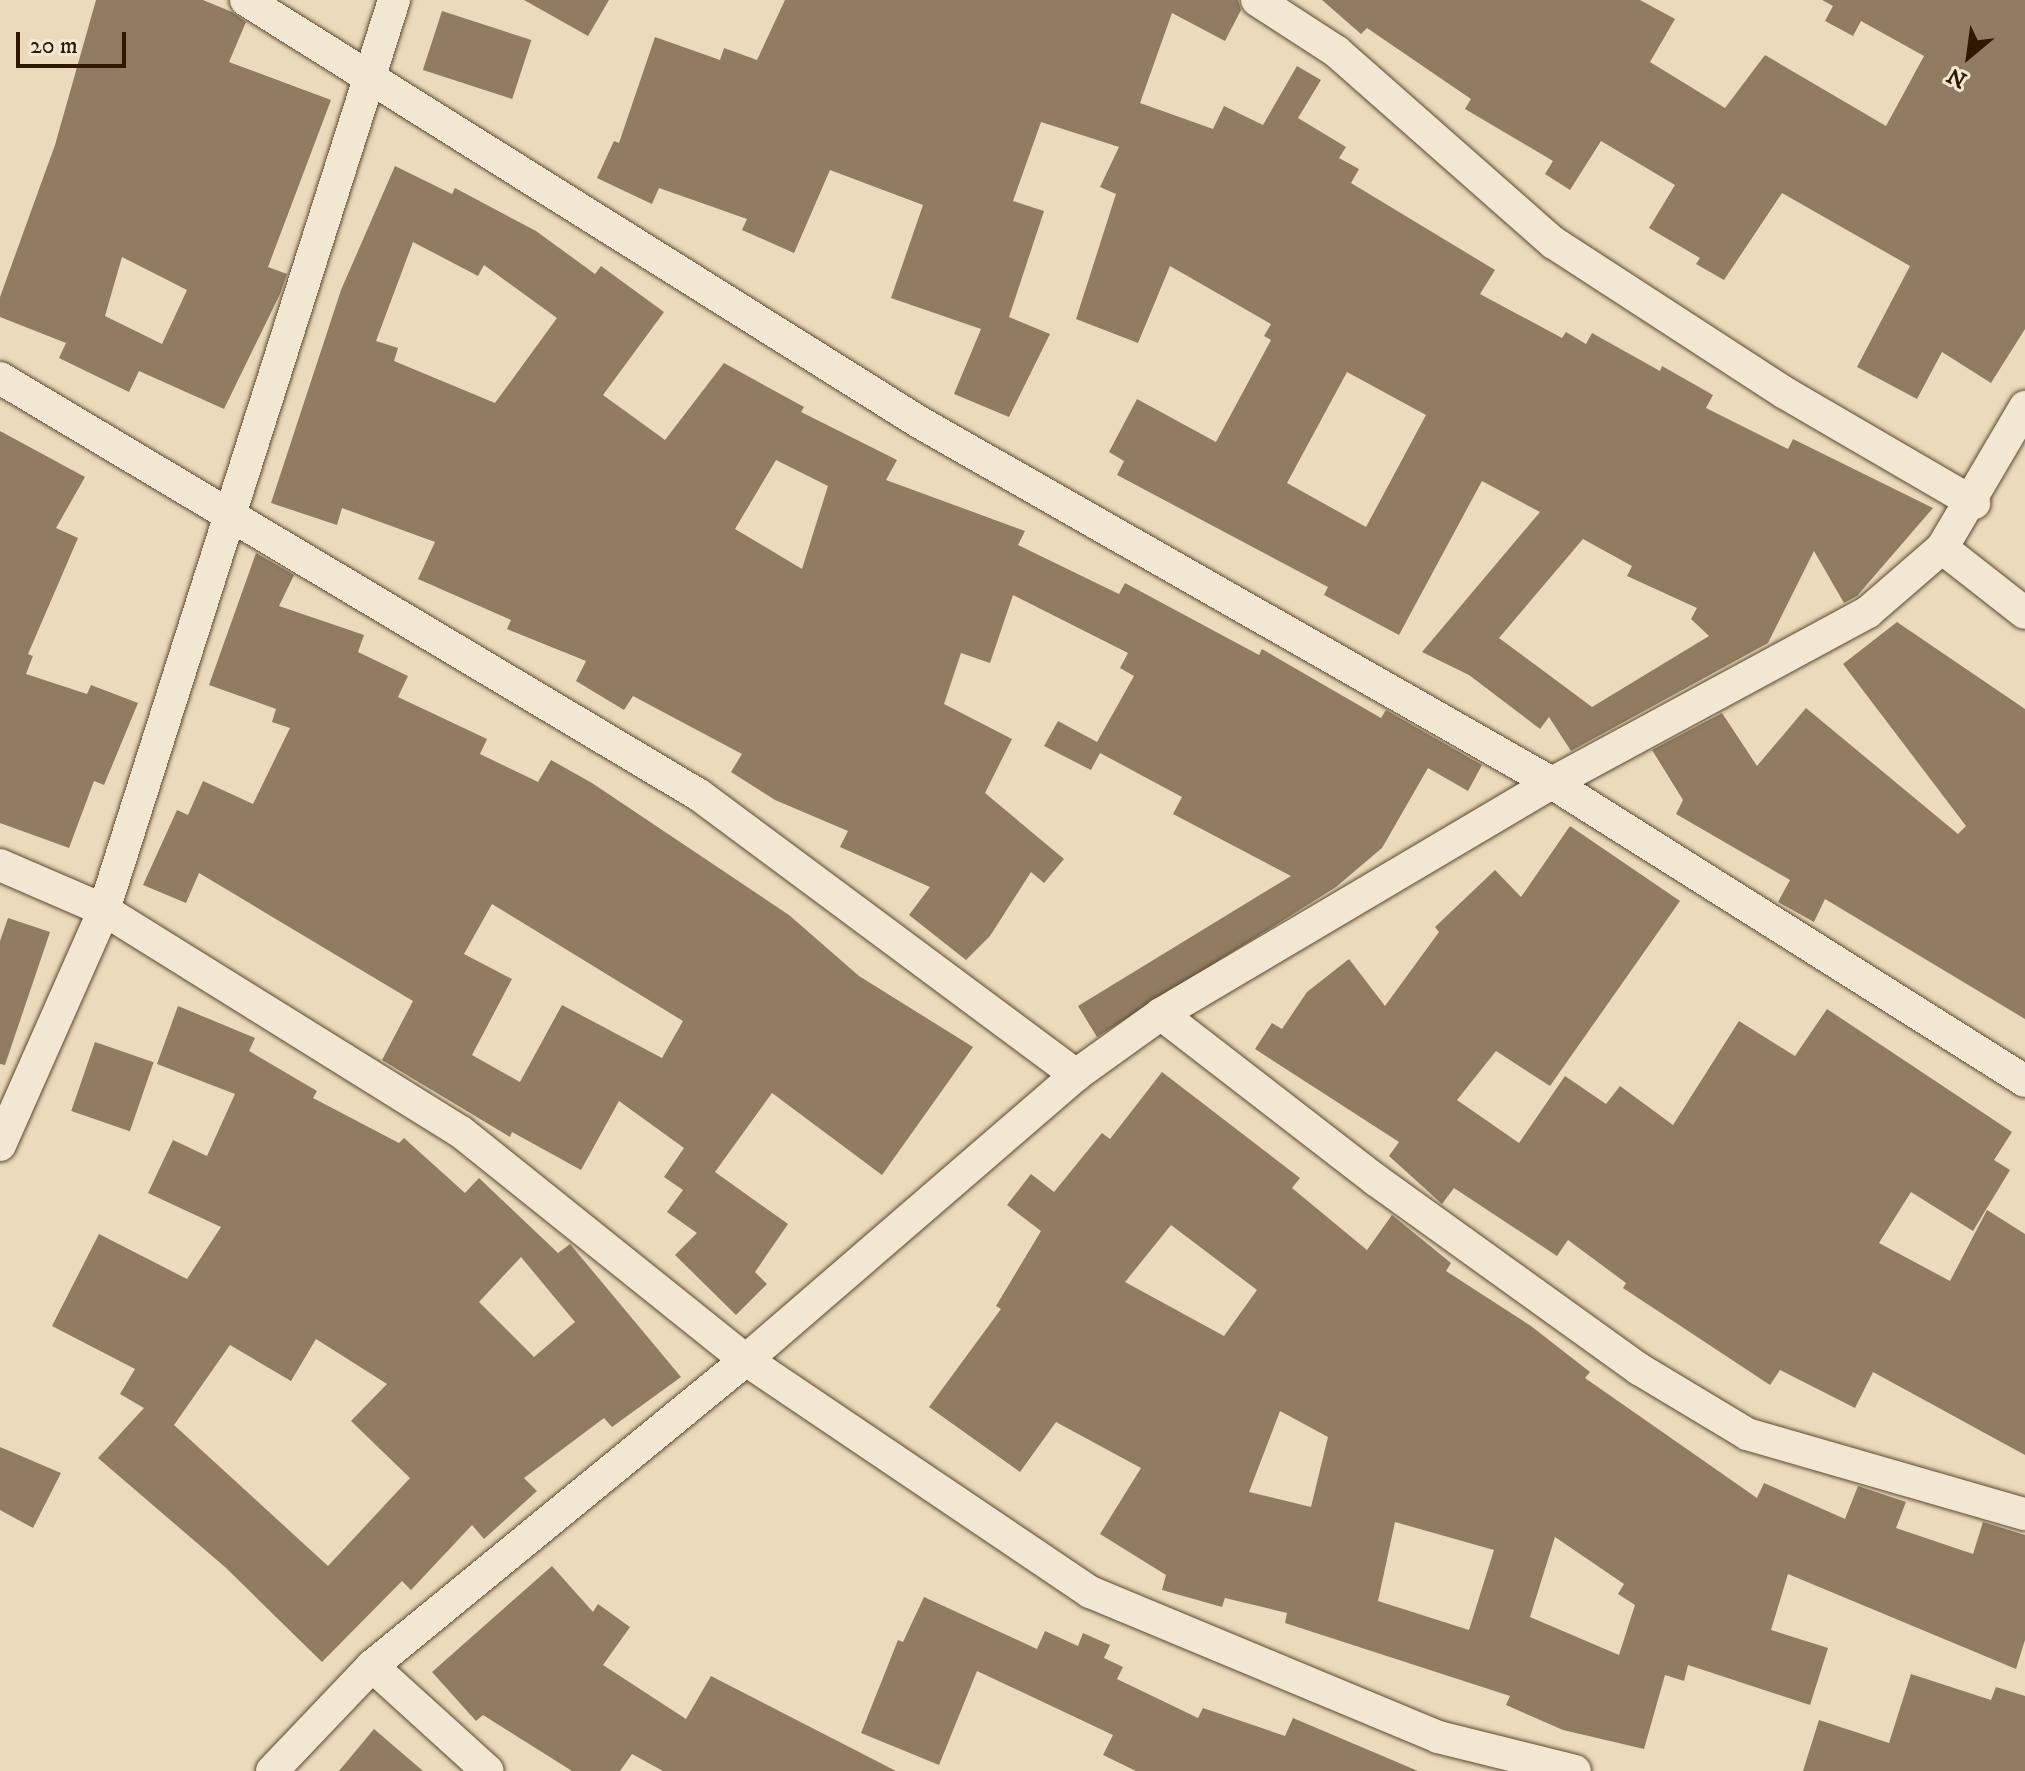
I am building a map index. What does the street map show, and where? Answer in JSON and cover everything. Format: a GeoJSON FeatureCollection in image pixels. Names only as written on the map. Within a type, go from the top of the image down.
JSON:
{"type":"FeatureCollection","features":[{"type":"Feature","properties":{"kind":"street"},"geometry":{"type":"LineString","coordinates":[[246,0],[919,422],[1552,783],[2025,1081]]}},
{"type":"Feature","properties":{"kind":"street"},"geometry":{"type":"LineString","coordinates":[[0,1145],[104,910],[227,513],[394,0]]}},
{"type":"Feature","properties":{"kind":"street"},"geometry":{"type":"LineString","coordinates":[[1257,0],[1337,52],[1554,243],[1785,393],[1974,503]]}},
{"type":"Feature","properties":{"kind":"street"},"geometry":{"type":"LineString","coordinates":[[0,378],[699,795],[1076,1075]]}},
{"type":"Feature","properties":{"kind":"street"},"geometry":{"type":"LineString","coordinates":[[272,1771],[372,1666],[746,1360],[1076,1075],[1161,1014],[1552,783],[1868,612],[1942,548],[1974,503],[2025,407]]}},
{"type":"Feature","properties":{"kind":"street"},"geometry":{"type":"LineString","coordinates":[[1942,548],[2025,613]]}},
{"type":"Feature","properties":{"kind":"street"},"geometry":{"type":"LineString","coordinates":[[0,865],[104,910],[461,1132],[746,1360],[1090,1592],[1438,1737],[1575,1771]]}},
{"type":"Feature","properties":{"kind":"street"},"geometry":{"type":"LineString","coordinates":[[1161,1014],[1614,1351],[1747,1434],[2025,1514]]}},
{"type":"Feature","properties":{"kind":"street"},"geometry":{"type":"LineString","coordinates":[[372,1666],[488,1771]]}},
{"type":"Feature","properties":{"kind":"building"},"geometry":{"type":"Polygon","coordinates":[[[96,0],[203,0],[232,12],[246,22],[229,62],[331,100],[268,267],[287,274],[224,409],[139,371],[129,392],[59,358],[66,343],[0,317],[0,297],[55,145],[96,0]],[[122,257],[105,316],[162,344],[187,290],[122,257]]]}},
{"type":"Feature","properties":{"kind":"building"},"geometry":{"type":"Polygon","coordinates":[[[524,0],[609,0],[588,36],[524,0]]]}},
{"type":"Feature","properties":{"kind":"building"},"geometry":{"type":"Polygon","coordinates":[[[785,0],[1238,0],[1241,10],[1225,41],[1172,13],[1140,103],[1213,129],[1224,106],[1263,125],[1297,66],[1321,80],[1298,118],[1346,147],[1339,158],[1359,169],[1351,183],[1495,270],[1480,294],[1562,338],[1566,332],[1586,344],[1592,333],[1660,371],[1662,366],[1713,395],[1706,408],[1788,449],[1793,439],[1933,508],[1857,596],[1844,603],[1814,551],[1768,643],[1571,751],[1549,717],[1540,729],[1469,675],[1422,652],[1540,512],[1482,481],[1399,635],[1324,595],[1328,587],[1117,475],[1124,461],[1109,452],[1137,399],[1216,442],[1271,340],[1264,336],[1271,324],[1170,266],[1138,343],[1076,319],[1116,194],[1100,187],[1119,147],[1041,122],[1013,201],[1044,211],[1009,317],[1050,334],[1009,417],[954,394],[981,329],[891,298],[923,205],[830,170],[794,253],[742,230],[747,219],[659,188],[652,204],[597,178],[614,141],[619,143],[655,37],[720,60],[724,48],[757,60],[785,0]],[[1347,372],[1287,483],[1366,527],[1426,415],[1347,372]],[[1583,539],[1499,638],[1592,707],[1709,636],[1691,619],[1697,608],[1627,576],[1632,566],[1583,539]]]}},
{"type":"Feature","properties":{"kind":"building"},"geometry":{"type":"Polygon","coordinates":[[[1322,0],[1640,0],[1675,19],[1650,62],[1725,108],[1765,55],[1886,126],[1924,56],[1861,21],[1853,36],[1825,21],[1833,6],[1822,0],[2025,0],[2025,329],[1991,383],[1942,352],[1917,399],[1857,367],[1910,266],[1782,193],[1724,280],[1696,264],[1700,258],[1649,228],[1675,185],[1601,141],[1570,190],[1545,174],[1553,161],[1465,109],[1471,99],[1367,28],[1361,34],[1322,0]]]}},
{"type":"Feature","properties":{"kind":"building"},"geometry":{"type":"Polygon","coordinates":[[[442,11],[531,40],[512,99],[423,70],[442,11]]]}},
{"type":"Feature","properties":{"kind":"building"},"geometry":{"type":"Polygon","coordinates":[[[395,166],[452,194],[455,188],[536,231],[595,274],[601,266],[664,312],[603,395],[665,440],[724,363],[804,407],[801,412],[897,460],[886,480],[1025,531],[1018,545],[1119,594],[1125,583],[1259,655],[1262,649],[1381,718],[1386,710],[1482,765],[1468,791],[1428,768],[1382,848],[1336,887],[1097,1037],[1078,1006],[1291,876],[1173,814],[1182,797],[1100,753],[1091,770],[1044,746],[1058,721],[1097,742],[1134,676],[1120,668],[1128,653],[1013,595],[990,663],[961,653],[944,704],[1012,739],[985,793],[1064,859],[1044,883],[1031,872],[990,936],[966,960],[909,915],[930,887],[840,847],[848,831],[775,800],[731,772],[742,754],[633,696],[624,710],[576,681],[586,661],[507,629],[511,620],[418,579],[435,542],[342,508],[337,525],[271,503],[341,290],[395,166]],[[413,242],[376,341],[398,348],[394,361],[495,403],[557,318],[484,265],[478,276],[413,242]],[[776,460],[735,529],[802,569],[828,486],[776,460]]]}},
{"type":"Feature","properties":{"kind":"building"},"geometry":{"type":"Polygon","coordinates":[[[0,431],[85,477],[56,528],[78,538],[28,654],[33,656],[26,674],[87,694],[91,685],[138,703],[104,785],[94,781],[69,848],[0,823],[0,431]]]}},
{"type":"Feature","properties":{"kind":"building"},"geometry":{"type":"Polygon","coordinates":[[[256,553],[294,575],[279,606],[364,635],[358,652],[408,676],[398,697],[487,739],[480,754],[538,782],[551,760],[592,783],[789,915],[859,976],[973,1047],[882,1175],[772,1093],[715,1172],[788,1224],[755,1272],[767,1284],[736,1315],[675,1255],[697,1233],[667,1212],[683,1190],[664,1177],[684,1148],[619,1101],[581,1170],[512,1132],[510,1137],[382,1060],[413,1001],[199,873],[186,903],[143,885],[177,810],[188,815],[203,781],[253,804],[290,728],[272,722],[276,709],[209,685],[256,553]],[[492,904],[464,954],[512,979],[472,1055],[520,1082],[562,1005],[662,1058],[683,1021],[492,904]]]}},
{"type":"Feature","properties":{"kind":"building"},"geometry":{"type":"Polygon","coordinates":[[[1897,622],[2025,709],[2025,1019],[1825,899],[1814,922],[1778,902],[1790,880],[1676,814],[1683,800],[1652,750],[1722,713],[1757,766],[1806,708],[1958,834],[1966,826],[1843,664],[1897,622]]]}},
{"type":"Feature","properties":{"kind":"building"},"geometry":{"type":"Polygon","coordinates":[[[1570,826],[1680,901],[1550,1086],[1496,1051],[1457,1100],[1519,1143],[1565,1076],[1606,1104],[1620,1086],[1673,1125],[1739,1021],[1795,1056],[1827,1009],[2012,1132],[1994,1160],[2010,1170],[1973,1231],[1911,1192],[1879,1243],[1950,1281],[1987,1210],[2025,1234],[2025,1455],[1873,1372],[1855,1408],[1780,1370],[1770,1385],[1623,1288],[1626,1283],[1568,1240],[1557,1256],[1454,1188],[1442,1204],[1389,1156],[1399,1142],[1255,1049],[1272,1023],[1282,1029],[1307,992],[1349,959],[1385,1006],[1439,932],[1435,927],[1495,870],[1521,897],[1570,826]]]}},
{"type":"Feature","properties":{"kind":"building"},"geometry":{"type":"Polygon","coordinates":[[[8,918],[50,932],[5,1065],[0,1064],[0,941],[8,918]]]}},
{"type":"Feature","properties":{"kind":"building"},"geometry":{"type":"Polygon","coordinates":[[[178,1006],[255,1038],[249,1051],[317,1091],[313,1098],[399,1143],[404,1138],[465,1193],[479,1178],[558,1253],[570,1244],[681,1377],[612,1427],[604,1418],[524,1478],[537,1491],[484,1539],[472,1525],[411,1590],[402,1581],[322,1662],[225,1567],[98,1458],[144,1408],[120,1394],[135,1369],[52,1326],[99,1234],[187,1279],[221,1227],[148,1193],[173,1140],[207,1156],[235,1094],[157,1064],[178,1006]],[[521,1257],[479,1302],[534,1357],[575,1322],[521,1257]],[[316,1339],[291,1381],[230,1345],[174,1425],[328,1566],[410,1478],[351,1421],[387,1384],[316,1339]]]}},
{"type":"Feature","properties":{"kind":"building"},"geometry":{"type":"Polygon","coordinates":[[[95,1042],[154,1062],[130,1131],[71,1111],[95,1042]]]}},
{"type":"Feature","properties":{"kind":"building"},"geometry":{"type":"Polygon","coordinates":[[[1162,1072],[1300,1178],[1292,1188],[1367,1250],[1392,1215],[1451,1263],[1446,1271],[1531,1326],[1590,1372],[1585,1378],[1757,1498],[1764,1483],[1845,1519],[1858,1486],[1906,1502],[1896,1528],[1973,1554],[1983,1522],[2025,1535],[2025,1640],[2016,1669],[1788,1574],[1771,1630],[1828,1648],[1810,1705],[1688,1665],[1684,1681],[1665,1675],[1644,1749],[1563,1730],[1506,1705],[1510,1696],[1285,1623],[1287,1613],[1225,1598],[1222,1607],[1162,1590],[1166,1575],[1100,1534],[1141,1468],[1056,1422],[1020,1472],[929,1407],[1001,1309],[996,1306],[1041,1231],[1007,1205],[1031,1174],[1054,1192],[1102,1133],[1110,1139],[1162,1072]],[[1171,1225],[1125,1282],[1224,1336],[1257,1290],[1171,1225]],[[1280,1411],[1249,1492],[1311,1507],[1328,1437],[1280,1411]],[[1395,1522],[1378,1601],[1469,1630],[1494,1550],[1395,1522]],[[1555,1537],[1530,1617],[1619,1655],[1635,1605],[1618,1594],[1624,1584],[1555,1537]]]}},
{"type":"Feature","properties":{"kind":"building"},"geometry":{"type":"Polygon","coordinates":[[[0,1447],[61,1473],[33,1528],[0,1510],[0,1447]]]}},
{"type":"Feature","properties":{"kind":"building"},"geometry":{"type":"Polygon","coordinates":[[[552,1566],[593,1612],[598,1604],[630,1627],[603,1665],[686,1719],[711,1676],[896,1771],[663,1771],[632,1754],[620,1771],[572,1771],[483,1715],[476,1721],[432,1672],[552,1566]]]}},
{"type":"Feature","properties":{"kind":"building"},"geometry":{"type":"Polygon","coordinates":[[[924,1597],[1037,1649],[1045,1631],[1078,1646],[1083,1633],[1110,1645],[1104,1658],[1123,1667],[1117,1679],[1198,1718],[1203,1708],[1285,1736],[1293,1718],[1418,1771],[1136,1771],[1103,1755],[1113,1735],[977,1671],[939,1765],[861,1733],[898,1640],[903,1642],[924,1597]]]}},
{"type":"Feature","properties":{"kind":"building"},"geometry":{"type":"Polygon","coordinates":[[[1911,1674],[1991,1700],[1996,1687],[2025,1696],[2025,1771],[1803,1771],[1819,1720],[1889,1743],[1911,1674]]]}},
{"type":"Feature","properties":{"kind":"building"},"geometry":{"type":"Polygon","coordinates":[[[374,1729],[423,1771],[339,1771],[374,1729]]]}}]}
